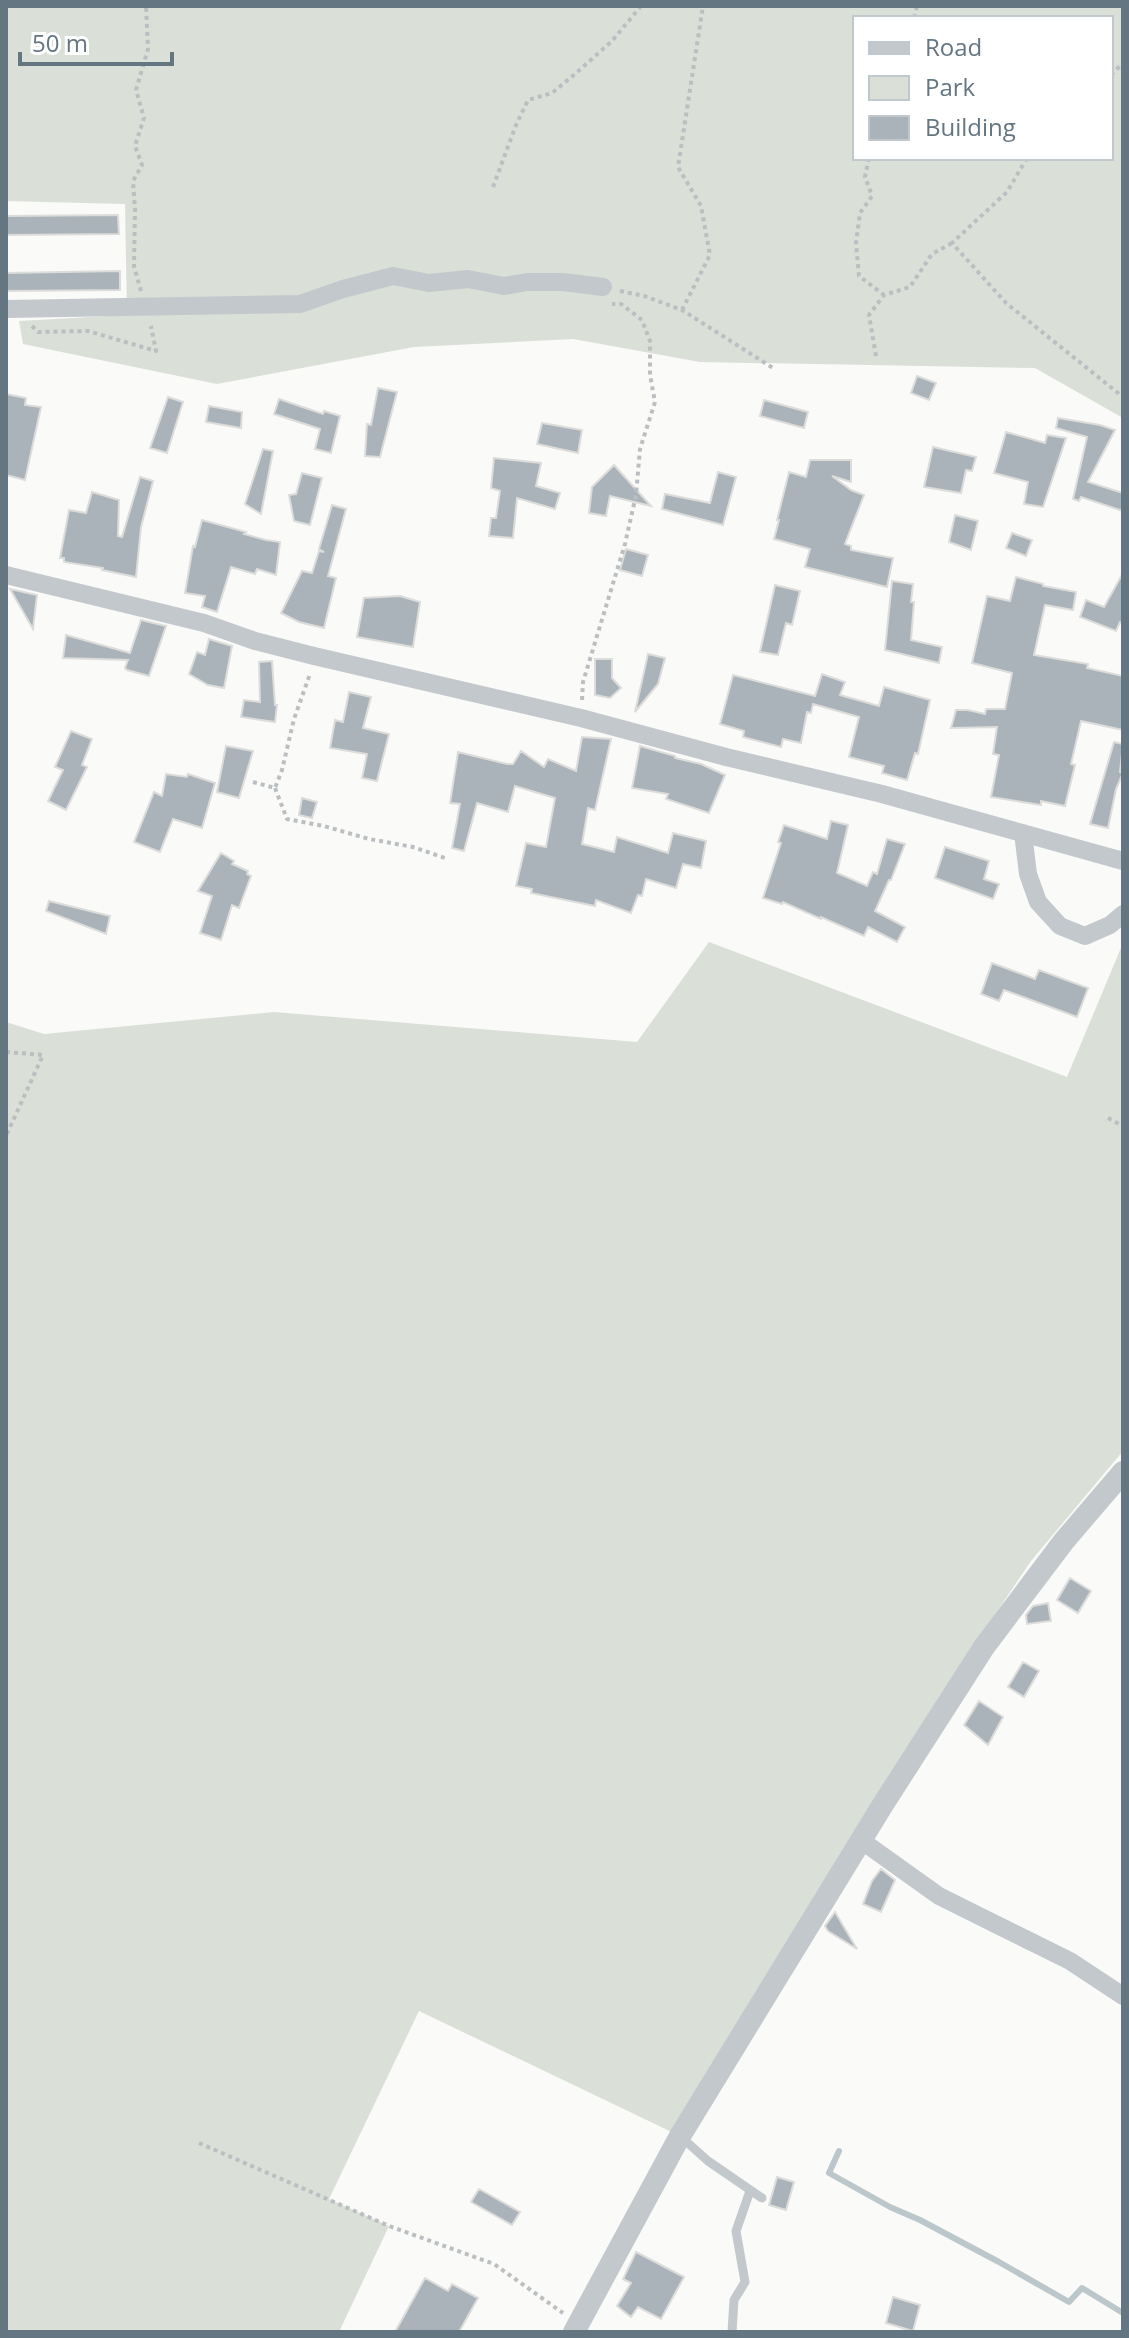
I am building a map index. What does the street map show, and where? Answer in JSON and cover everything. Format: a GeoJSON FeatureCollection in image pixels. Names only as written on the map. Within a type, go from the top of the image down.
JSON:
{"type":"FeatureCollection","features":[{"type":"Feature","properties":{"kind":"street"},"geometry":{"type":"LineString","coordinates":[[11,309],[300,304],[393,276],[429,283],[468,279],[504,286],[527,282],[563,282],[603,287]]}},
{"type":"Feature","properties":{"kind":"street"},"geometry":{"type":"LineString","coordinates":[[6,575],[177,616],[314,656],[581,718],[882,794],[1123,861]]}},
{"type":"Feature","properties":{"kind":"street"},"geometry":{"type":"LineString","coordinates":[[1023,833],[1028,874],[1038,902],[1060,926],[1085,936],[1110,925],[1123,914]]}},
{"type":"Feature","properties":{"kind":"street"},"geometry":{"type":"LineString","coordinates":[[576,2328],[680,2136],[882,1806],[984,1647],[1064,1541],[1123,1472]]}},
{"type":"Feature","properties":{"kind":"street"},"geometry":{"type":"LineString","coordinates":[[862,1841],[939,1896],[1070,1961],[1123,1996]]}},
{"type":"Feature","properties":{"kind":"lane"},"geometry":{"type":"LineString","coordinates":[[680,2136],[708,2161],[762,2198]]}},
{"type":"Feature","properties":{"kind":"lane"},"geometry":{"type":"LineString","coordinates":[[732,2332],[734,2300],[745,2282],[736,2231],[750,2191]]}},
{"type":"Feature","properties":{"kind":"path"},"geometry":{"type":"LineString","coordinates":[[11,309],[38,332],[88,331],[156,351],[134,266],[133,181],[142,165],[135,146],[144,118],[136,90],[148,49],[146,6]]}},
{"type":"Feature","properties":{"kind":"path"},"geometry":{"type":"LineString","coordinates":[[493,187],[528,100],[552,93],[575,74],[612,41],[641,6]]}},
{"type":"Feature","properties":{"kind":"path"},"geometry":{"type":"LineString","coordinates":[[682,310],[710,255],[701,206],[678,167],[703,6]]}},
{"type":"Feature","properties":{"kind":"path"},"geometry":{"type":"LineString","coordinates":[[869,160],[865,177],[872,196],[860,213],[856,243],[859,276],[884,295]]}},
{"type":"Feature","properties":{"kind":"path"},"geometry":{"type":"LineString","coordinates":[[876,356],[869,315],[884,295],[910,287],[932,254],[952,243],[1007,192],[1026,160]]}},
{"type":"Feature","properties":{"kind":"path"},"geometry":{"type":"LineString","coordinates":[[952,243],[1006,303],[1123,397]]}},
{"type":"Feature","properties":{"kind":"path"},"geometry":{"type":"LineString","coordinates":[[581,718],[583,682],[625,544],[636,495],[640,449],[655,402],[650,375],[650,341],[642,320],[621,304],[606,304],[603,287],[644,296],[682,310],[773,368]]}},
{"type":"Feature","properties":{"kind":"path"},"geometry":{"type":"LineString","coordinates":[[314,656],[275,788],[287,819],[413,847],[445,858]]}},
{"type":"Feature","properties":{"kind":"path"},"geometry":{"type":"LineString","coordinates":[[253,782],[275,788]]}},
{"type":"Feature","properties":{"kind":"path"},"geometry":{"type":"LineString","coordinates":[[6,1052],[43,1055],[6,1136]]}},
{"type":"Feature","properties":{"kind":"path"},"geometry":{"type":"LineString","coordinates":[[1108,1118],[1123,1126]]}},
{"type":"Feature","properties":{"kind":"path"},"geometry":{"type":"LineString","coordinates":[[199,2143],[389,2226],[494,2264],[576,2328]]}},
{"type":"Feature","properties":{"kind":"green space"},"geometry":{"type":"Polygon","coordinates":[[[6,6],[1123,6],[1123,418],[1035,368],[700,362],[573,339],[414,347],[217,384],[23,344],[19,321],[127,315],[125,204],[6,201],[6,6]]]}},
{"type":"Feature","properties":{"kind":"green space"},"geometry":{"type":"Polygon","coordinates":[[[709,942],[1067,1077],[1123,943],[1123,1451],[1031,1561],[938,1699],[680,2136],[419,2011],[329,2199],[389,2226],[339,2332],[6,2332],[6,1022],[44,1034],[274,1012],[637,1042],[709,942]]]}},
{"type":"Feature","properties":{"kind":"building"},"geometry":{"type":"Polygon","coordinates":[[[118,215],[119,234],[6,235],[6,216],[118,215]]]}},
{"type":"Feature","properties":{"kind":"building"},"geometry":{"type":"Polygon","coordinates":[[[120,271],[120,290],[6,291],[6,273],[120,271]]]}},
{"type":"Feature","properties":{"kind":"building"},"geometry":{"type":"Polygon","coordinates":[[[917,376],[936,383],[929,400],[911,393],[917,376]]]}},
{"type":"Feature","properties":{"kind":"building"},"geometry":{"type":"Polygon","coordinates":[[[378,388],[397,392],[380,457],[365,456],[367,424],[371,425],[378,388]]]}},
{"type":"Feature","properties":{"kind":"building"},"geometry":{"type":"Polygon","coordinates":[[[6,394],[26,398],[25,405],[41,407],[25,480],[6,475],[6,394]]]}},
{"type":"Feature","properties":{"kind":"building"},"geometry":{"type":"Polygon","coordinates":[[[168,397],[183,402],[167,453],[150,448],[168,397]]]}},
{"type":"Feature","properties":{"kind":"building"},"geometry":{"type":"Polygon","coordinates":[[[279,399],[323,414],[324,411],[340,416],[331,453],[315,449],[320,429],[274,414],[279,399]]]}},
{"type":"Feature","properties":{"kind":"building"},"geometry":{"type":"Polygon","coordinates":[[[764,400],[808,412],[804,428],[760,416],[764,400]]]}},
{"type":"Feature","properties":{"kind":"building"},"geometry":{"type":"Polygon","coordinates":[[[209,406],[242,412],[241,428],[206,422],[209,406]]]}},
{"type":"Feature","properties":{"kind":"building"},"geometry":{"type":"Polygon","coordinates":[[[1058,418],[1115,430],[1088,482],[1123,493],[1123,511],[1081,497],[1079,501],[1073,499],[1087,437],[1056,428],[1058,418]]]}},
{"type":"Feature","properties":{"kind":"building"},"geometry":{"type":"Polygon","coordinates":[[[542,423],[582,430],[578,453],[537,444],[542,423]]]}},
{"type":"Feature","properties":{"kind":"building"},"geometry":{"type":"Polygon","coordinates":[[[1006,432],[1045,443],[1047,435],[1066,438],[1043,507],[1024,504],[1028,482],[994,473],[1006,432]]]}},
{"type":"Feature","properties":{"kind":"building"},"geometry":{"type":"Polygon","coordinates":[[[933,447],[976,457],[972,471],[966,470],[961,493],[924,487],[933,447]]]}},
{"type":"Feature","properties":{"kind":"building"},"geometry":{"type":"Polygon","coordinates":[[[263,449],[273,451],[261,514],[245,504],[263,449]]]}},
{"type":"Feature","properties":{"kind":"building"},"geometry":{"type":"Polygon","coordinates":[[[494,458],[541,463],[536,486],[560,493],[555,509],[517,498],[513,538],[489,536],[491,518],[496,518],[500,491],[491,488],[494,458]]]}},
{"type":"Feature","properties":{"kind":"building"},"geometry":{"type":"Polygon","coordinates":[[[810,460],[851,460],[851,482],[832,476],[864,495],[845,544],[851,546],[851,550],[893,558],[887,587],[805,567],[810,549],[774,539],[789,472],[806,477],[810,460]]]}},
{"type":"Feature","properties":{"kind":"building"},"geometry":{"type":"Polygon","coordinates":[[[614,465],[651,506],[610,496],[606,516],[589,513],[592,487],[614,465]]]}},
{"type":"Feature","properties":{"kind":"building"},"geometry":{"type":"Polygon","coordinates":[[[718,472],[736,477],[723,525],[662,509],[665,494],[710,503],[718,472]]]}},
{"type":"Feature","properties":{"kind":"building"},"geometry":{"type":"Polygon","coordinates":[[[302,473],[322,478],[310,525],[294,521],[289,495],[296,494],[302,473]]]}},
{"type":"Feature","properties":{"kind":"building"},"geometry":{"type":"Polygon","coordinates":[[[140,477],[153,481],[141,527],[136,577],[64,562],[64,558],[60,558],[69,510],[86,513],[92,492],[119,500],[118,536],[122,537],[140,477]]]}},
{"type":"Feature","properties":{"kind":"building"},"geometry":{"type":"Polygon","coordinates":[[[332,505],[346,509],[328,576],[336,578],[324,628],[299,622],[281,613],[302,571],[312,573],[319,551],[324,552],[319,549],[332,505]]]}},
{"type":"Feature","properties":{"kind":"building"},"geometry":{"type":"Polygon","coordinates":[[[955,515],[978,521],[971,550],[949,542],[955,515]]]}},
{"type":"Feature","properties":{"kind":"building"},"geometry":{"type":"Polygon","coordinates":[[[202,520],[280,542],[276,575],[257,569],[255,574],[231,567],[217,612],[202,607],[205,596],[185,593],[193,546],[202,520]]]}},
{"type":"Feature","properties":{"kind":"building"},"geometry":{"type":"Polygon","coordinates":[[[1012,533],[1032,540],[1026,556],[1006,548],[1012,533]]]}},
{"type":"Feature","properties":{"kind":"building"},"geometry":{"type":"Polygon","coordinates":[[[626,549],[648,555],[642,576],[620,570],[626,549]]]}},
{"type":"Feature","properties":{"kind":"building"},"geometry":{"type":"Polygon","coordinates":[[[1123,573],[1123,623],[1120,622],[1116,631],[1080,617],[1086,600],[1104,607],[1123,573]]]}},
{"type":"Feature","properties":{"kind":"building"},"geometry":{"type":"Polygon","coordinates":[[[1016,577],[1076,592],[1073,610],[1045,605],[1034,655],[1088,664],[1087,668],[1123,676],[1123,730],[1081,721],[1065,806],[991,797],[999,755],[993,754],[997,727],[951,728],[956,710],[985,714],[986,709],[1005,709],[1012,673],[972,663],[987,596],[1010,601],[1016,577]]]}},
{"type":"Feature","properties":{"kind":"building"},"geometry":{"type":"Polygon","coordinates":[[[892,581],[913,584],[911,640],[942,647],[939,663],[885,650],[892,581]]]}},
{"type":"Feature","properties":{"kind":"building"},"geometry":{"type":"Polygon","coordinates":[[[775,585],[800,591],[792,625],[786,623],[778,655],[760,652],[775,585]]]}},
{"type":"Feature","properties":{"kind":"building"},"geometry":{"type":"Polygon","coordinates":[[[10,589],[37,595],[33,629],[10,589]]]}},
{"type":"Feature","properties":{"kind":"building"},"geometry":{"type":"Polygon","coordinates":[[[400,596],[420,602],[413,647],[357,637],[364,598],[400,596]]]}},
{"type":"Feature","properties":{"kind":"building"},"geometry":{"type":"Polygon","coordinates":[[[141,620],[166,626],[149,676],[127,670],[128,660],[63,658],[66,635],[130,653],[141,620]]]}},
{"type":"Feature","properties":{"kind":"building"},"geometry":{"type":"Polygon","coordinates":[[[209,639],[232,646],[224,688],[208,685],[189,674],[197,652],[205,655],[209,639]]]}},
{"type":"Feature","properties":{"kind":"building"},"geometry":{"type":"Polygon","coordinates":[[[648,654],[665,658],[658,684],[635,712],[648,654]]]}},
{"type":"Feature","properties":{"kind":"building"},"geometry":{"type":"Polygon","coordinates":[[[595,659],[612,659],[612,678],[621,688],[610,698],[595,695],[595,659]]]}},
{"type":"Feature","properties":{"kind":"building"},"geometry":{"type":"Polygon","coordinates":[[[272,661],[277,705],[275,722],[241,717],[244,700],[260,702],[259,662],[272,661]]]}},
{"type":"Feature","properties":{"kind":"building"},"geometry":{"type":"Polygon","coordinates":[[[822,674],[845,682],[840,695],[879,706],[884,687],[930,700],[918,754],[915,753],[907,780],[882,773],[884,766],[849,757],[859,717],[813,704],[811,713],[807,712],[801,743],[783,739],[781,747],[743,737],[744,731],[720,724],[733,675],[815,696],[822,674]]]}},
{"type":"Feature","properties":{"kind":"building"},"geometry":{"type":"Polygon","coordinates":[[[349,692],[371,697],[363,728],[389,734],[377,781],[362,778],[367,754],[330,748],[335,720],[343,722],[349,692]]]}},
{"type":"Feature","properties":{"kind":"building"},"geometry":{"type":"Polygon","coordinates":[[[71,731],[92,739],[82,765],[87,767],[66,810],[48,801],[63,770],[55,767],[71,731]]]}},
{"type":"Feature","properties":{"kind":"building"},"geometry":{"type":"Polygon","coordinates":[[[582,737],[611,739],[595,810],[588,808],[582,844],[614,852],[617,837],[668,853],[673,833],[706,841],[701,868],[683,864],[676,888],[646,879],[642,896],[638,895],[631,913],[596,900],[595,906],[531,893],[532,889],[516,886],[526,843],[546,847],[555,798],[515,786],[508,812],[477,803],[464,851],[452,848],[460,804],[450,803],[458,752],[513,764],[521,751],[544,767],[548,759],[576,771],[582,737]]]}},
{"type":"Feature","properties":{"kind":"building"},"geometry":{"type":"Polygon","coordinates":[[[1114,742],[1123,744],[1120,772],[1123,773],[1116,789],[1108,828],[1090,824],[1114,742]]]}},
{"type":"Feature","properties":{"kind":"building"},"geometry":{"type":"Polygon","coordinates":[[[226,746],[253,751],[239,798],[217,792],[226,746]]]}},
{"type":"Feature","properties":{"kind":"building"},"geometry":{"type":"Polygon","coordinates":[[[640,746],[701,764],[725,775],[709,813],[666,799],[668,794],[632,788],[640,746]]]}},
{"type":"Feature","properties":{"kind":"building"},"geometry":{"type":"Polygon","coordinates":[[[166,774],[187,777],[188,774],[215,783],[202,828],[173,819],[160,852],[134,842],[154,792],[162,796],[166,774]]]}},
{"type":"Feature","properties":{"kind":"building"},"geometry":{"type":"Polygon","coordinates":[[[302,798],[317,802],[312,818],[299,815],[302,798]]]}},
{"type":"Feature","properties":{"kind":"building"},"geometry":{"type":"Polygon","coordinates":[[[831,821],[848,825],[837,873],[867,886],[873,872],[877,874],[887,839],[905,844],[875,911],[905,927],[897,942],[868,927],[864,936],[783,902],[763,898],[784,825],[827,839],[831,821]]]}},
{"type":"Feature","properties":{"kind":"building"},"geometry":{"type":"Polygon","coordinates":[[[945,847],[989,861],[984,879],[999,884],[993,899],[935,878],[945,847]]]}},
{"type":"Feature","properties":{"kind":"building"},"geometry":{"type":"Polygon","coordinates":[[[221,853],[251,876],[239,908],[232,905],[221,940],[200,933],[212,896],[198,891],[221,853]]]}},
{"type":"Feature","properties":{"kind":"building"},"geometry":{"type":"Polygon","coordinates":[[[49,901],[110,916],[106,934],[46,911],[49,901]]]}},
{"type":"Feature","properties":{"kind":"building"},"geometry":{"type":"Polygon","coordinates":[[[992,963],[1035,979],[1039,970],[1088,988],[1077,1017],[1004,990],[999,1001],[981,994],[992,963]]]}},
{"type":"Feature","properties":{"kind":"building"},"geometry":{"type":"Polygon","coordinates":[[[1070,1578],[1091,1591],[1078,1613],[1057,1600],[1070,1578]]]}},
{"type":"Feature","properties":{"kind":"building"},"geometry":{"type":"Polygon","coordinates":[[[1048,1603],[1051,1621],[1027,1624],[1026,1615],[1033,1606],[1048,1603]]]}},
{"type":"Feature","properties":{"kind":"building"},"geometry":{"type":"Polygon","coordinates":[[[1023,1662],[1039,1671],[1024,1697],[1008,1687],[1023,1662]]]}},
{"type":"Feature","properties":{"kind":"building"},"geometry":{"type":"Polygon","coordinates":[[[979,1701],[1003,1717],[988,1745],[964,1725],[979,1701]]]}},
{"type":"Feature","properties":{"kind":"building"},"geometry":{"type":"Polygon","coordinates":[[[881,1869],[895,1880],[881,1912],[863,1904],[872,1881],[881,1869]]]}},
{"type":"Feature","properties":{"kind":"building"},"geometry":{"type":"Polygon","coordinates":[[[835,1912],[857,1949],[825,1926],[835,1912]]]}},
{"type":"Feature","properties":{"kind":"building"},"geometry":{"type":"Polygon","coordinates":[[[777,2177],[794,2182],[786,2210],[769,2205],[777,2177]]]}},
{"type":"Feature","properties":{"kind":"building"},"geometry":{"type":"Polygon","coordinates":[[[479,2189],[520,2212],[512,2225],[471,2202],[479,2189]]]}},
{"type":"Feature","properties":{"kind":"building"},"geometry":{"type":"Polygon","coordinates":[[[636,2252],[684,2277],[661,2319],[638,2307],[631,2317],[617,2306],[631,2283],[623,2279],[636,2252]]]}},
{"type":"Feature","properties":{"kind":"building"},"geometry":{"type":"Polygon","coordinates":[[[425,2278],[448,2291],[452,2284],[478,2298],[459,2332],[395,2332],[425,2278]]]}},
{"type":"Feature","properties":{"kind":"building"},"geometry":{"type":"Polygon","coordinates":[[[893,2297],[920,2305],[913,2331],[886,2323],[893,2297]]]}},
{"type":"Feature","properties":{"kind":"waterway"},"geometry":{"type":"LineString","coordinates":[[839,2151],[829,2173],[1069,2302],[1082,2288],[1123,2313]]}}]}
